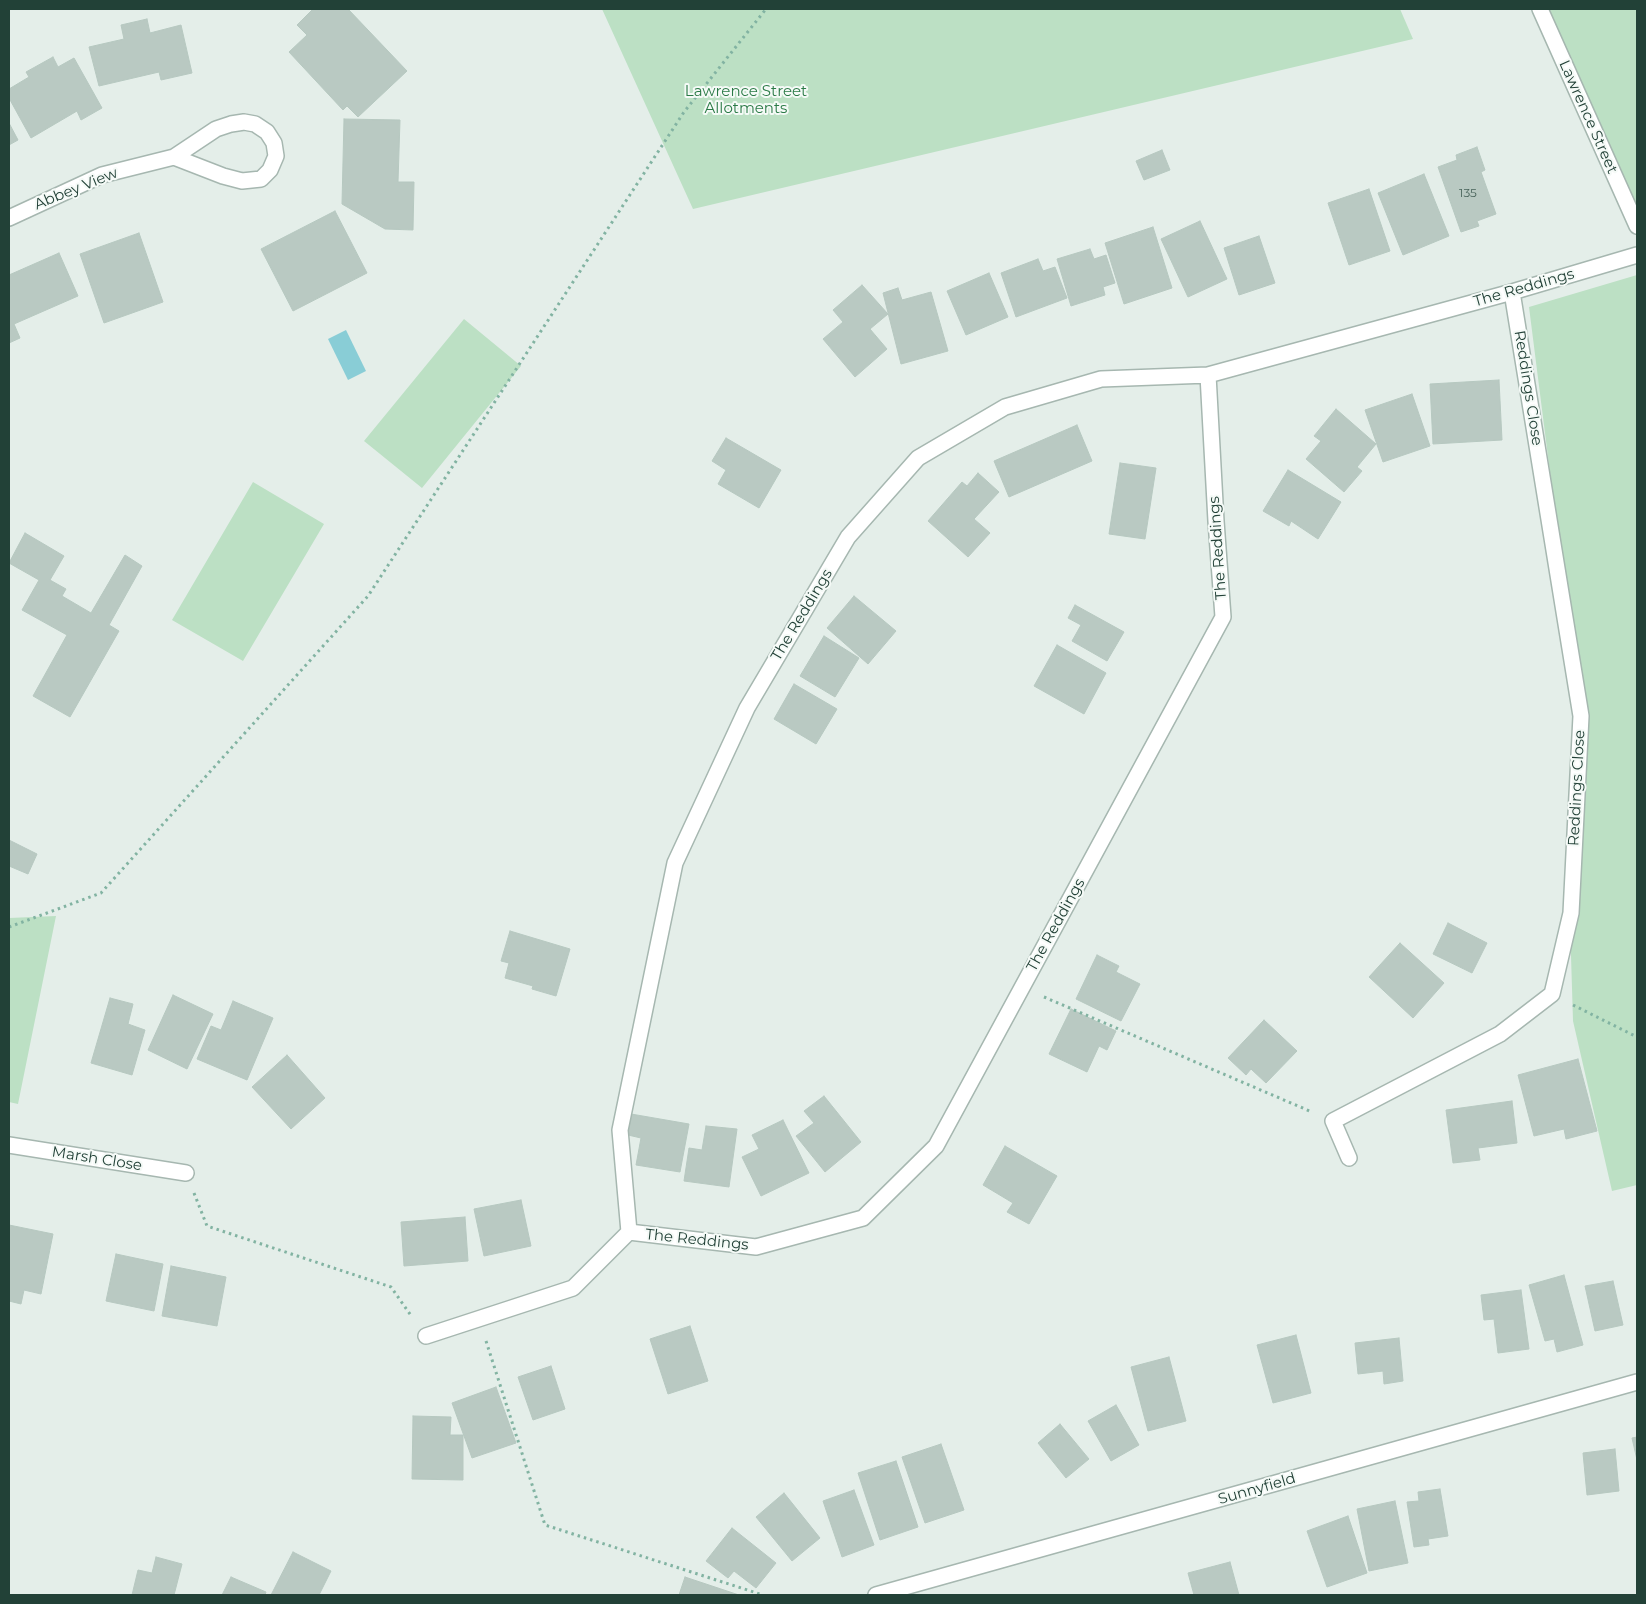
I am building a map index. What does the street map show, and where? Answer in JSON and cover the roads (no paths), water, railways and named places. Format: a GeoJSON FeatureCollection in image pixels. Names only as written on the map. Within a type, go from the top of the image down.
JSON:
{"type":"FeatureCollection","features":[{"type":"Feature","properties":{"kind":"street","name":"Lawrence Street"},"geometry":{"type":"LineString","coordinates":[[1540,9],[1637,226]]}},
{"type":"Feature","properties":{"kind":"street","name":"Abbey View"},"geometry":{"type":"LineString","coordinates":[[9,218],[102,175],[174,157],[216,129],[231,124],[244,122],[255,124],[267,132],[274,143],[276,156],[270,170],[261,179],[242,181],[223,176],[174,157]]}},
{"type":"Feature","properties":{"kind":"street","name":"The Reddings"},"geometry":{"type":"LineString","coordinates":[[426,1336],[574,1288],[629,1232],[620,1130],[675,862],[747,708],[848,537],[918,458],[1005,407],[1102,379],[1208,375],[1512,292],[1637,255]]}},
{"type":"Feature","properties":{"kind":"street","name":"Reddings Close"},"geometry":{"type":"LineString","coordinates":[[1349,1158],[1333,1121],[1500,1034],[1552,994],[1571,913],[1581,716],[1512,292]]}},
{"type":"Feature","properties":{"kind":"street","name":"The Reddings"},"geometry":{"type":"LineString","coordinates":[[629,1232],[756,1247],[863,1218],[936,1146],[1224,617],[1216,521],[1208,375]]}},
{"type":"Feature","properties":{"kind":"street","name":"Marsh Close"},"geometry":{"type":"LineString","coordinates":[[9,1144],[186,1172]]}},
{"type":"Feature","properties":{"kind":"street","name":"Sunnyfield"},"geometry":{"type":"LineString","coordinates":[[876,1595],[1637,1382]]}},
{"type":"Feature","properties":{"kind":"water"},"geometry":{"type":"Polygon","coordinates":[[[346,330],[366,371],[348,380],[328,339],[346,330]]]}},
{"type":"Feature","properties":{"kind":"park label","name":"Lawrence Street Allotments"},"geometry":{"type":"Point","coordinates":[746,100]}}]}
